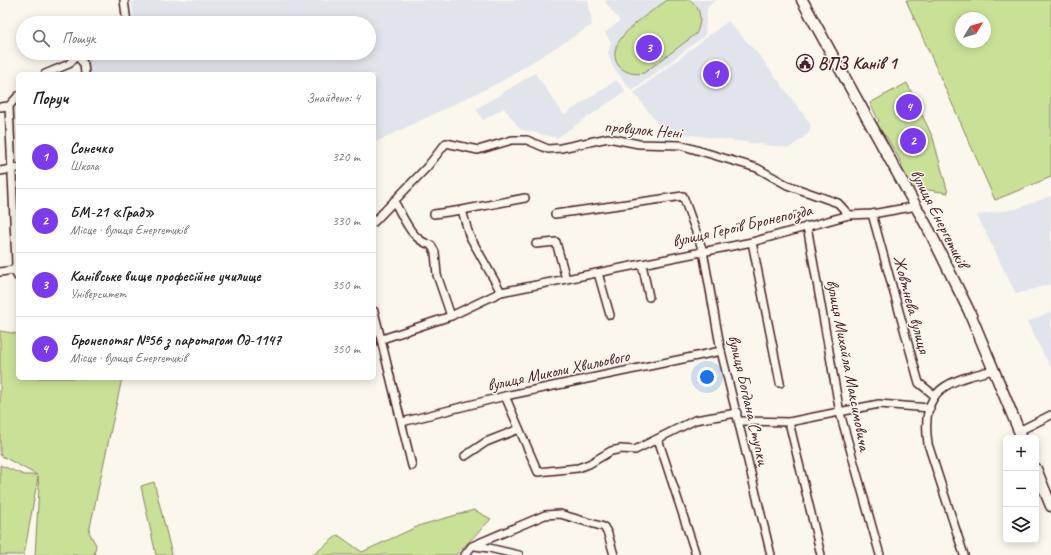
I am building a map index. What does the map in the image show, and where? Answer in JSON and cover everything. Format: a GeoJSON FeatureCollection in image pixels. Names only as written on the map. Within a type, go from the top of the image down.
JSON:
{"type":"FeatureCollection","features":[{"type":"Feature","properties":{"kind":"main road","name":"вулиця Енергетиків"},"geometry":{"type":"LineString","coordinates":[[802,0],[917,206],[969,311],[1021,434]]}},
{"type":"Feature","properties":{"kind":"main road"},"geometry":{"type":"LineString","coordinates":[[1037,471],[1051,506]]}},
{"type":"Feature","properties":{"kind":"street"},"geometry":{"type":"LineString","coordinates":[[124,0],[126,16]]}},
{"type":"Feature","properties":{"kind":"street"},"geometry":{"type":"LineString","coordinates":[[50,72],[69,64],[72,60]]}},
{"type":"Feature","properties":{"kind":"street"},"geometry":{"type":"LineString","coordinates":[[81,60],[84,64],[85,72]]}},
{"type":"Feature","properties":{"kind":"street"},"geometry":{"type":"LineString","coordinates":[[0,107],[9,106],[16,98]]}},
{"type":"Feature","properties":{"kind":"street"},"geometry":{"type":"LineString","coordinates":[[9,106],[15,168],[16,264],[14,270],[16,274]]}},
{"type":"Feature","properties":{"kind":"street","name":"провулок Нені"},"geometry":{"type":"LineString","coordinates":[[394,201],[427,167],[446,143],[478,150],[512,140],[527,140],[548,149],[561,148],[608,138],[639,144],[680,145],[722,156]]}},
{"type":"Feature","properties":{"kind":"street","name":"вулиця Героїв Бронепоїзда"},"geometry":{"type":"LineString","coordinates":[[722,156],[757,168],[787,185],[838,202],[849,215]]}},
{"type":"Feature","properties":{"kind":"street"},"geometry":{"type":"LineString","coordinates":[[0,171],[15,168]]}},
{"type":"Feature","properties":{"kind":"street","name":"вулиця Богдана Ступки"},"geometry":{"type":"LineString","coordinates":[[555,214],[683,196],[703,251],[721,350],[771,555]]}},
{"type":"Feature","properties":{"kind":"street"},"geometry":{"type":"LineString","coordinates":[[434,214],[525,198]]}},
{"type":"Feature","properties":{"kind":"street"},"geometry":{"type":"LineString","coordinates":[[376,220],[394,201],[415,238],[422,243],[431,246],[435,252],[437,275],[451,316]]}},
{"type":"Feature","properties":{"kind":"street","name":"вулиця Героїв Бронепоїзда"},"geometry":{"type":"LineString","coordinates":[[382,339],[451,316],[501,292],[752,242],[849,215],[872,214],[917,206]]}},
{"type":"Feature","properties":{"kind":"street"},"geometry":{"type":"LineString","coordinates":[[462,210],[469,235],[501,292]]}},
{"type":"Feature","properties":{"kind":"street","name":"Жовтнева вулиця"},"geometry":{"type":"LineString","coordinates":[[872,214],[919,383],[934,396]]}},
{"type":"Feature","properties":{"kind":"street","name":"вулиця Михайла Максимовича"},"geometry":{"type":"LineString","coordinates":[[806,226],[840,413],[880,555]]}},
{"type":"Feature","properties":{"kind":"street"},"geometry":{"type":"LineString","coordinates":[[536,244],[556,242],[566,279]]}},
{"type":"Feature","properties":{"kind":"street"},"geometry":{"type":"LineString","coordinates":[[752,242],[780,383]]}},
{"type":"Feature","properties":{"kind":"street"},"geometry":{"type":"LineString","coordinates":[[642,264],[649,297]]}},
{"type":"Feature","properties":{"kind":"street"},"geometry":{"type":"LineString","coordinates":[[0,272],[14,270]]}},
{"type":"Feature","properties":{"kind":"street"},"geometry":{"type":"LineString","coordinates":[[598,273],[610,315]]}},
{"type":"Feature","properties":{"kind":"street"},"geometry":{"type":"LineString","coordinates":[[376,318],[412,466]]}},
{"type":"Feature","properties":{"kind":"street","name":"вулиця Миколи Хвильового"},"geometry":{"type":"LineString","coordinates":[[402,422],[505,396],[721,350]]}},
{"type":"Feature","properties":{"kind":"street"},"geometry":{"type":"LineString","coordinates":[[964,555],[928,444],[926,426],[934,396],[949,382],[994,370]]}},
{"type":"Feature","properties":{"kind":"street"},"geometry":{"type":"LineString","coordinates":[[505,396],[538,472],[578,468],[589,464],[611,451],[621,449],[635,450],[658,440],[695,420],[737,413]]}},
{"type":"Feature","properties":{"kind":"street"},"geometry":{"type":"LineString","coordinates":[[739,422],[789,422],[879,404],[930,408]]}},
{"type":"Feature","properties":{"kind":"street"},"geometry":{"type":"LineString","coordinates":[[1021,434],[1051,415]]}},
{"type":"Feature","properties":{"kind":"street"},"geometry":{"type":"LineString","coordinates":[[789,422],[821,555]]}},
{"type":"Feature","properties":{"kind":"street"},"geometry":{"type":"LineString","coordinates":[[465,456],[486,442],[519,429]]}},
{"type":"Feature","properties":{"kind":"street"},"geometry":{"type":"LineString","coordinates":[[658,440],[696,555]]}},
{"type":"Feature","properties":{"kind":"street"},"geometry":{"type":"LineString","coordinates":[[465,555],[472,546],[545,515],[560,514],[604,527],[608,534],[614,555]]}},
{"type":"Feature","properties":{"kind":"street"},"geometry":{"type":"LineString","coordinates":[[472,546],[489,548],[519,555]]}},
{"type":"Feature","properties":{"kind":"shaded area"},"geometry":{"type":"Polygon","coordinates":[[[145,0],[588,0],[592,25],[500,82],[376,142],[376,72],[88,72],[87,60],[376,60],[376,16],[133,16],[132,2],[145,0]]]}},
{"type":"Feature","properties":{"kind":"shaded area"},"geometry":{"type":"Polygon","coordinates":[[[607,0],[716,0],[707,7],[705,35],[632,91],[612,66],[608,53],[611,42],[605,33],[620,21],[605,2],[607,0]]]}},
{"type":"Feature","properties":{"kind":"shaded area"},"geometry":{"type":"Polygon","coordinates":[[[728,21],[759,55],[810,123],[810,132],[790,148],[668,132],[662,129],[634,93],[728,21]]]}},
{"type":"Feature","properties":{"kind":"shaded area"},"geometry":{"type":"Polygon","coordinates":[[[535,73],[564,115],[616,80],[626,91],[557,138],[520,129],[504,108],[483,120],[476,109],[535,73]]]}},
{"type":"Feature","properties":{"kind":"shaded area"},"geometry":{"type":"Polygon","coordinates":[[[1051,196],[1051,284],[1016,294],[977,215],[1016,209],[1051,196]]]}},
{"type":"Feature","properties":{"kind":"shaded area"},"geometry":{"type":"Polygon","coordinates":[[[1051,312],[1051,368],[1027,322],[1051,312]]]}},
{"type":"Feature","properties":{"kind":"green space"},"geometry":{"type":"Polygon","coordinates":[[[667,0],[690,0],[697,7],[700,20],[696,34],[644,73],[634,74],[627,72],[619,66],[615,57],[616,47],[630,28],[667,0]]]}},
{"type":"Feature","properties":{"kind":"green space"},"geometry":{"type":"Polygon","coordinates":[[[906,0],[1051,0],[1051,177],[995,200],[906,0]]]}},
{"type":"Feature","properties":{"kind":"green space"},"geometry":{"type":"Polygon","coordinates":[[[907,83],[933,138],[948,193],[910,187],[900,169],[902,164],[886,136],[881,134],[876,124],[879,121],[870,103],[907,83]]]}},
{"type":"Feature","properties":{"kind":"green space"},"geometry":{"type":"Polygon","coordinates":[[[0,331],[16,334],[16,380],[122,380],[89,532],[96,545],[94,555],[35,555],[39,488],[38,477],[24,555],[0,555],[0,465],[24,475],[37,475],[0,455],[0,331]]]}},
{"type":"Feature","properties":{"kind":"green space"},"geometry":{"type":"Polygon","coordinates":[[[154,482],[172,555],[156,555],[141,486],[154,482]]]}},
{"type":"Feature","properties":{"kind":"green space"},"geometry":{"type":"Polygon","coordinates":[[[474,510],[491,519],[456,555],[313,555],[338,535],[362,552],[421,525],[474,510]]]}},
{"type":"Feature","properties":{"kind":"place","name":"Канівське вище професійне училище"},"geometry":{"type":"Point","coordinates":[649,48]}},
{"type":"Feature","properties":{"kind":"place","name":"ВПЗ Канів 1"},"geometry":{"type":"Point","coordinates":[805,63]}},
{"type":"Feature","properties":{"kind":"place","name":"Сонечко"},"geometry":{"type":"Point","coordinates":[716,74]}},
{"type":"Feature","properties":{"kind":"place","name":"Бронепотяг №56 з паротягом Од-1147"},"geometry":{"type":"Point","coordinates":[909,107]}},
{"type":"Feature","properties":{"kind":"place","name":"БМ-21 «Град»"},"geometry":{"type":"Point","coordinates":[913,141]}}]}
